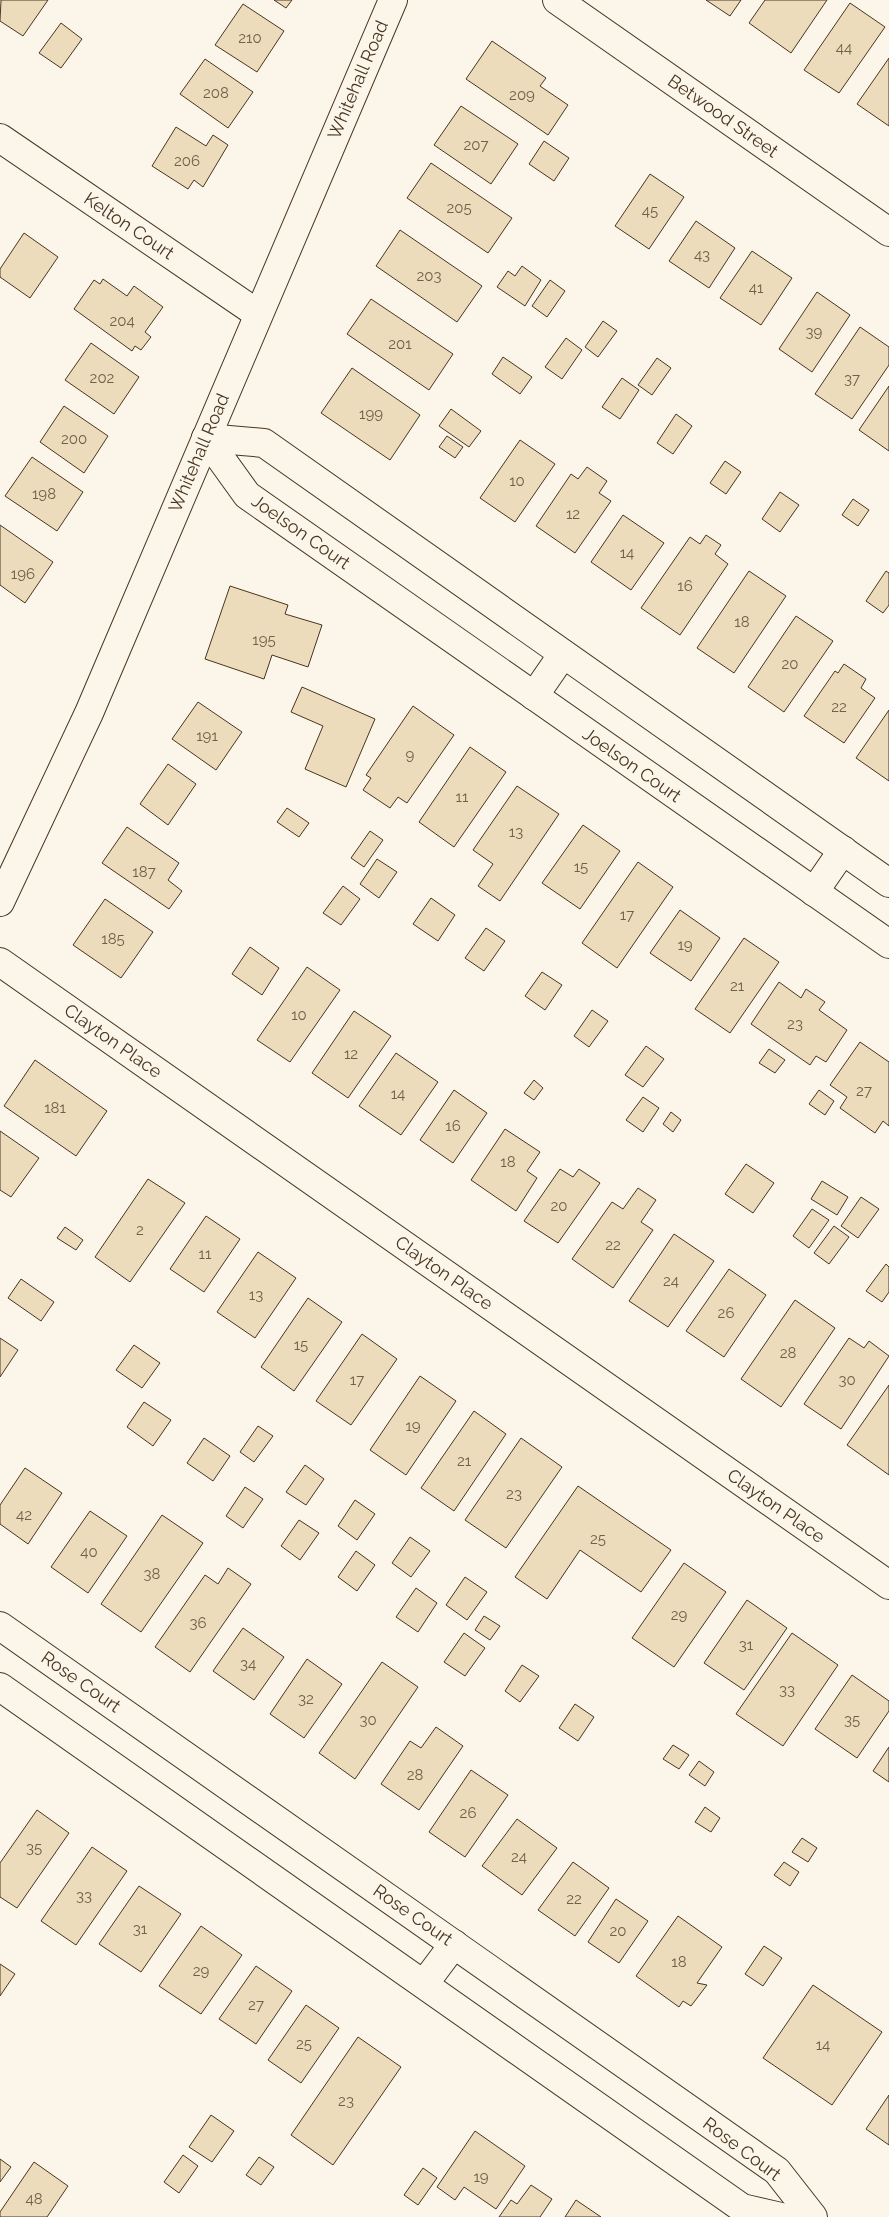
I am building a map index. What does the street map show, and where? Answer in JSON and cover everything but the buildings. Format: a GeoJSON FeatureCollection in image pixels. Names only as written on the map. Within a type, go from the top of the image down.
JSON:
{"type":"FeatureCollection","features":[{"type":"Feature","properties":{"kind":"street","name":"Whitehall Road"},"geometry":{"type":"LineString","coordinates":[[0,902],[89,713],[393,0]]}},
{"type":"Feature","properties":{"kind":"street","name":"Betwood Street"},"geometry":{"type":"LineString","coordinates":[[557,0],[889,232]]}},
{"type":"Feature","properties":{"kind":"street","name":"Kelton Court"},"geometry":{"type":"LineString","coordinates":[[0,138],[258,314]]}},
{"type":"Feature","properties":{"kind":"street"},"geometry":{"type":"LineString","coordinates":[[206,438],[264,443],[889,882]]}},
{"type":"Feature","properties":{"kind":"street","name":"Joelson Court"},"geometry":{"type":"LineString","coordinates":[[206,438],[247,495],[889,944]]}},
{"type":"Feature","properties":{"kind":"street"},"geometry":{"type":"LineString","coordinates":[[534,696],[563,654]]}},
{"type":"Feature","properties":{"kind":"street"},"geometry":{"type":"LineString","coordinates":[[814,892],[843,850]]}},
{"type":"Feature","properties":{"kind":"street","name":"Clayton Place"},"geometry":{"type":"LineString","coordinates":[[0,962],[889,1585]]}},
{"type":"Feature","properties":{"kind":"street","name":"Rose Court"},"geometry":{"type":"LineString","coordinates":[[0,1626],[777,2171],[813,2217]]}},
{"type":"Feature","properties":{"kind":"street"},"geometry":{"type":"LineString","coordinates":[[0,1686],[742,2208],[781,2217]]}},
{"type":"Feature","properties":{"kind":"street"},"geometry":{"type":"LineString","coordinates":[[424,1984],[454,1944]]}}]}
